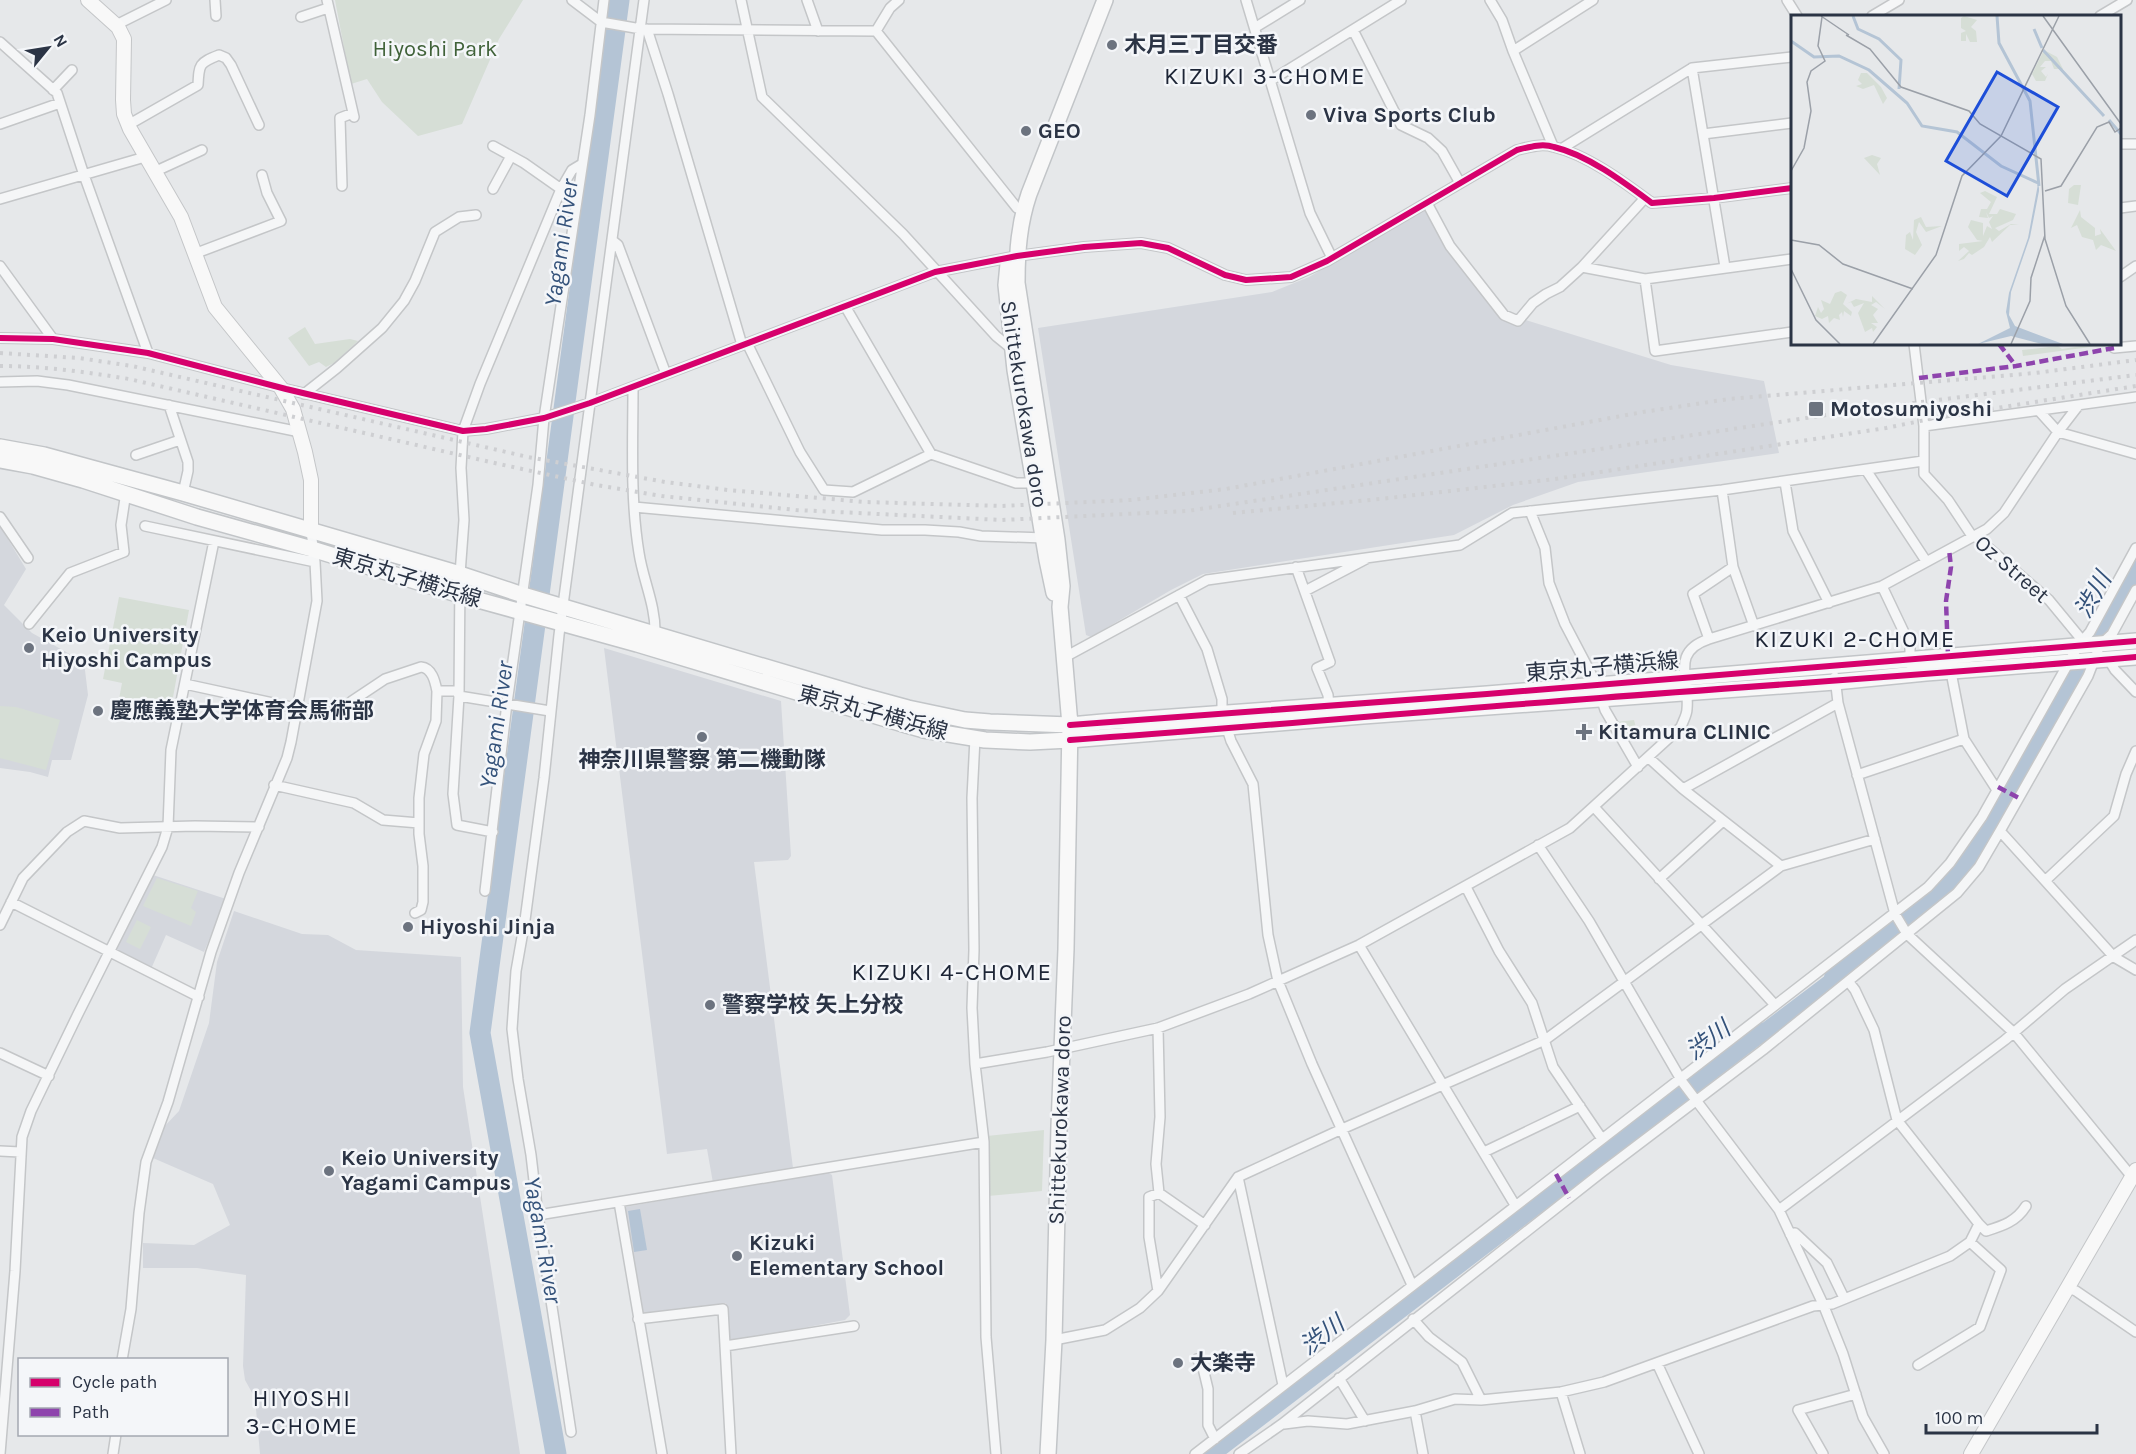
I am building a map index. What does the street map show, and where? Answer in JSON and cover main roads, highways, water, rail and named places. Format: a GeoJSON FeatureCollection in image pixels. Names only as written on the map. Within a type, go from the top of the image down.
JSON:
{"type":"FeatureCollection","features":[{"type":"Feature","properties":{"kind":"main road","name":"Shittekurokawa doro"},"geometry":{"type":"LineString","coordinates":[[1048,1454],[1063,1049],[1070,732],[1060,607],[1062,586],[1057,540],[1011,235],[1017,208],[1098,0]]}},
{"type":"Feature","properties":{"kind":"main road","name":"Shittekurokawa doro"},"geometry":{"type":"LineString","coordinates":[[1060,607],[1053,590],[1012,349],[1006,285],[1022,213],[1105,0]]}},
{"type":"Feature","properties":{"kind":"main road","name":"東京丸子横浜線"},"geometry":{"type":"LineString","coordinates":[[0,447],[44,455],[183,493],[860,695],[925,712],[1070,732]]}},
{"type":"Feature","properties":{"kind":"main road","name":"東京丸子横浜線"},"geometry":{"type":"LineString","coordinates":[[0,460],[33,466],[126,492],[175,510],[250,531],[314,556],[561,623],[915,728],[975,738],[1030,742],[1070,732],[1910,667],[1950,664],[2069,663],[2136,657]]}},
{"type":"Feature","properties":{"kind":"main road","name":"東京丸子横浜線"},"geometry":{"type":"LineString","coordinates":[[1950,664],[2080,643],[2100,645],[2136,641]]}},
{"type":"Feature","properties":{"kind":"main road","name":"東京丸子横浜線"},"geometry":{"type":"LineString","coordinates":[[1224,721],[1329,706],[1599,692]]}},
{"type":"Feature","properties":{"kind":"water"},"geometry":{"type":"Polygon","coordinates":[[[640,1209],[647,1250],[634,1252],[628,1211],[640,1209]]]}},
{"type":"Feature","properties":{"kind":"waterway","name":"Yagami River"},"geometry":{"type":"LineString","coordinates":[[556,1454],[480,1033],[619,0]]}},
{"type":"Feature","properties":{"kind":"waterway","name":"渋川"},"geometry":{"type":"LineString","coordinates":[[1209,1454],[1756,1035],[1768,1032],[1833,983],[1836,973],[1872,947],[1951,882],[1982,843],[2136,571]]}},
{"type":"Feature","properties":{"kind":"railway"},"geometry":{"type":"LineString","coordinates":[[0,353],[79,358],[132,366],[528,457],[665,482],[865,502],[1001,506],[1131,500],[1226,489],[1643,412],[1729,399],[2035,373],[2136,360]]}},
{"type":"Feature","properties":{"kind":"railway"},"geometry":{"type":"LineString","coordinates":[[0,366],[65,370],[129,379],[499,464],[596,485],[662,496],[796,510],[1002,520],[1187,511],[1866,409],[2136,375]]}},
{"type":"Feature","properties":{"kind":"railway"},"geometry":{"type":"LineString","coordinates":[[1233,513],[1555,479],[1886,428],[1940,417],[2136,386]]}},
{"type":"Feature","properties":{"kind":"place","name":"木月三丁目交番"},"geometry":{"type":"Point","coordinates":[1112,45]}},
{"type":"Feature","properties":{"kind":"place","name":"Viva Sports Club"},"geometry":{"type":"Point","coordinates":[1311,115]}},
{"type":"Feature","properties":{"kind":"place","name":"GEO"},"geometry":{"type":"Point","coordinates":[1026,131]}},
{"type":"Feature","properties":{"kind":"place","name":"Motosumiyoshi"},"geometry":{"type":"Point","coordinates":[1816,409]}},
{"type":"Feature","properties":{"kind":"place","name":"Keio University Hiyoshi Campus"},"geometry":{"type":"Point","coordinates":[29,648]}},
{"type":"Feature","properties":{"kind":"place","name":"慶應義塾大学体育会馬術部"},"geometry":{"type":"Point","coordinates":[98,711]}},
{"type":"Feature","properties":{"kind":"place","name":"Kitamura CLINIC"},"geometry":{"type":"Point","coordinates":[1584,732]}},
{"type":"Feature","properties":{"kind":"place","name":"神奈川県警察 第二機動隊"},"geometry":{"type":"Point","coordinates":[702,737]}},
{"type":"Feature","properties":{"kind":"place","name":"Hiyoshi Jinja"},"geometry":{"type":"Point","coordinates":[408,927]}},
{"type":"Feature","properties":{"kind":"place","name":"警察学校 矢上分校"},"geometry":{"type":"Point","coordinates":[710,1005]}},
{"type":"Feature","properties":{"kind":"place","name":"Keio University Yagami Campus"},"geometry":{"type":"Point","coordinates":[329,1171]}},
{"type":"Feature","properties":{"kind":"place","name":"Kizuki Elementary School"},"geometry":{"type":"Point","coordinates":[737,1256]}},
{"type":"Feature","properties":{"kind":"place","name":"大楽寺"},"geometry":{"type":"Point","coordinates":[1178,1363]}},
{"type":"Feature","properties":{"kind":"district","name":"KIZUKI 3-CHOME"},"geometry":{"type":"Point","coordinates":[1265,76]}},
{"type":"Feature","properties":{"kind":"district","name":"KIZUKI 2-CHOME"},"geometry":{"type":"Point","coordinates":[1855,639]}},
{"type":"Feature","properties":{"kind":"district","name":"KIZUKI 4-CHOME"},"geometry":{"type":"Point","coordinates":[952,972]}},
{"type":"Feature","properties":{"kind":"district","name":"HIYOSHI 3-CHOME"},"geometry":{"type":"Point","coordinates":[302,1412]}},
{"type":"Feature","properties":{"kind":"park label","name":"Hiyoshi Park"},"geometry":{"type":"Point","coordinates":[435,49]}}]}
